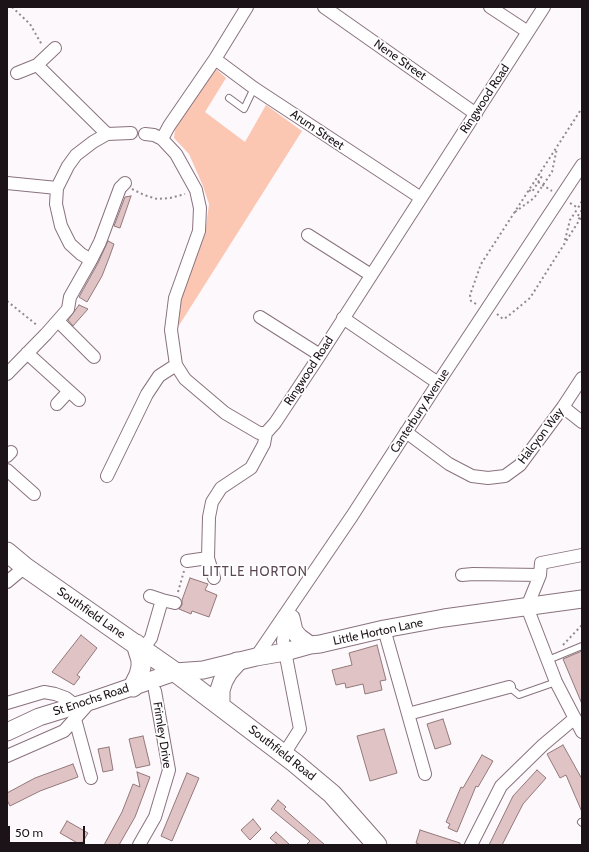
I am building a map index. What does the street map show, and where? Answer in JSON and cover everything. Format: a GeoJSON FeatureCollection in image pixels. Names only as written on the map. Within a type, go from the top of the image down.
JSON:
{"type":"FeatureCollection","features":[{"type":"Feature","properties":{"kind":"main road","name":"Southfield Lane"},"geometry":{"type":"LineString","coordinates":[[7,552],[25,567],[139,647],[172,673]]}},
{"type":"Feature","properties":{"kind":"main road"},"geometry":{"type":"LineString","coordinates":[[129,688],[139,675],[141,667],[139,647]]}},
{"type":"Feature","properties":{"kind":"main road"},"geometry":{"type":"LineString","coordinates":[[220,705],[220,690],[223,681],[228,672],[237,662]]}},
{"type":"Feature","properties":{"kind":"main road","name":"Southfield Road"},"geometry":{"type":"LineString","coordinates":[[172,673],[220,705],[284,754],[332,794],[377,845]]}},
{"type":"Feature","properties":{"kind":"street"},"geometry":{"type":"LineString","coordinates":[[162,139],[169,126],[215,59],[247,7]]}},
{"type":"Feature","properties":{"kind":"street","name":"Nene Street"},"geometry":{"type":"LineString","coordinates":[[324,7],[476,114]]}},
{"type":"Feature","properties":{"kind":"street"},"geometry":{"type":"LineString","coordinates":[[490,7],[528,32]]}},
{"type":"Feature","properties":{"kind":"street","name":"Ringwood Road"},"geometry":{"type":"LineString","coordinates":[[266,433],[275,423],[320,355],[544,7]]}},
{"type":"Feature","properties":{"kind":"street"},"geometry":{"type":"LineString","coordinates":[[17,73],[37,65],[51,52]]}},
{"type":"Feature","properties":{"kind":"street","name":"Arum Street"},"geometry":{"type":"LineString","coordinates":[[215,59],[254,88],[421,198]]}},
{"type":"Feature","properties":{"kind":"street"},"geometry":{"type":"LineString","coordinates":[[37,65],[107,134]]}},
{"type":"Feature","properties":{"kind":"street"},"geometry":{"type":"LineString","coordinates":[[91,260],[81,254],[70,244],[61,226],[56,204],[57,188],[68,166],[76,155],[93,142],[107,134],[131,133]]}},
{"type":"Feature","properties":{"kind":"street"},"geometry":{"type":"LineString","coordinates":[[145,134],[154,135],[162,139],[176,154],[196,190],[200,208],[199,231],[175,298],[171,330],[176,366],[185,379],[225,413],[259,433],[266,433],[264,444],[251,468],[220,488],[212,502],[209,517],[208,558],[214,578]]}},
{"type":"Feature","properties":{"kind":"street","name":"Canterbury Avenue"},"geometry":{"type":"LineString","coordinates":[[256,657],[352,516],[582,165]]}},
{"type":"Feature","properties":{"kind":"street"},"geometry":{"type":"LineString","coordinates":[[7,183],[57,188]]}},
{"type":"Feature","properties":{"kind":"street"},"geometry":{"type":"LineString","coordinates":[[7,374],[68,309],[70,297],[100,242],[120,188],[125,183]]}},
{"type":"Feature","properties":{"kind":"street"},"geometry":{"type":"LineString","coordinates":[[308,235],[371,275]]}},
{"type":"Feature","properties":{"kind":"street"},"geometry":{"type":"LineString","coordinates":[[260,317],[320,355]]}},
{"type":"Feature","properties":{"kind":"street"},"geometry":{"type":"LineString","coordinates":[[343,318],[438,383]]}},
{"type":"Feature","properties":{"kind":"street"},"geometry":{"type":"LineString","coordinates":[[58,321],[94,357]]}},
{"type":"Feature","properties":{"kind":"street"},"geometry":{"type":"LineString","coordinates":[[27,353],[79,400]]}},
{"type":"Feature","properties":{"kind":"street"},"geometry":{"type":"LineString","coordinates":[[107,476],[147,394],[159,376],[176,366]]}},
{"type":"Feature","properties":{"kind":"street","name":"Halcyon Way"},"geometry":{"type":"LineString","coordinates":[[406,432],[449,464],[472,476],[488,478],[505,476],[520,465],[582,378]]}},
{"type":"Feature","properties":{"kind":"street"},"geometry":{"type":"LineString","coordinates":[[57,404],[69,390]]}},
{"type":"Feature","properties":{"kind":"street"},"geometry":{"type":"LineString","coordinates":[[562,408],[582,422]]}},
{"type":"Feature","properties":{"kind":"street"},"geometry":{"type":"LineString","coordinates":[[7,470],[34,494]]}},
{"type":"Feature","properties":{"kind":"street"},"geometry":{"type":"LineString","coordinates":[[582,554],[541,563],[540,576],[527,607],[556,682],[582,732]]}},
{"type":"Feature","properties":{"kind":"street"},"geometry":{"type":"LineString","coordinates":[[187,561],[208,558]]}},
{"type":"Feature","properties":{"kind":"street"},"geometry":{"type":"LineString","coordinates":[[7,582],[25,567]]}},
{"type":"Feature","properties":{"kind":"street"},"geometry":{"type":"LineString","coordinates":[[462,575],[540,576]]}},
{"type":"Feature","properties":{"kind":"street"},"geometry":{"type":"LineString","coordinates":[[284,754],[300,729],[285,652],[284,635],[299,594]]}},
{"type":"Feature","properties":{"kind":"street"},"geometry":{"type":"LineString","coordinates":[[150,596],[175,603]]}},
{"type":"Feature","properties":{"kind":"street","name":"Little Horton Lane"},"geometry":{"type":"LineString","coordinates":[[172,673],[203,670],[384,629],[444,618],[582,599]]}},
{"type":"Feature","properties":{"kind":"street"},"geometry":{"type":"LineString","coordinates":[[139,647],[151,638],[162,600]]}},
{"type":"Feature","properties":{"kind":"street"},"geometry":{"type":"LineString","coordinates":[[291,618],[294,631],[299,637],[310,645]]}},
{"type":"Feature","properties":{"kind":"street"},"geometry":{"type":"LineString","coordinates":[[384,629],[425,774]]}},
{"type":"Feature","properties":{"kind":"street"},"geometry":{"type":"LineString","coordinates":[[129,688],[138,695],[160,690],[172,673]]}},
{"type":"Feature","properties":{"kind":"street","name":"St Enochs Road"},"geometry":{"type":"LineString","coordinates":[[7,732],[39,717],[80,709],[129,688],[172,673]]}},
{"type":"Feature","properties":{"kind":"street"},"geometry":{"type":"LineString","coordinates":[[408,714],[509,687]]}},
{"type":"Feature","properties":{"kind":"street","name":"Frimley Drive"},"geometry":{"type":"LineString","coordinates":[[139,845],[155,816],[169,770],[155,691]]}},
{"type":"Feature","properties":{"kind":"street"},"geometry":{"type":"LineString","coordinates":[[7,703],[44,692],[66,698],[80,709],[92,778]]}},
{"type":"Feature","properties":{"kind":"street"},"geometry":{"type":"LineString","coordinates":[[7,756],[64,731],[80,709]]}},
{"type":"Feature","properties":{"kind":"street"},"geometry":{"type":"LineString","coordinates":[[471,845],[501,786],[543,745],[575,718]]}},
{"type":"Feature","properties":{"kind":"lane"},"geometry":{"type":"LineString","coordinates":[[229,98],[244,109],[254,88]]}},
{"type":"Feature","properties":{"kind":"lane"},"geometry":{"type":"LineString","coordinates":[[548,660],[582,646]]}},
{"type":"Feature","properties":{"kind":"lane"},"geometry":{"type":"LineString","coordinates":[[509,687],[520,695],[556,682]]}},
{"type":"Feature","properties":{"kind":"path"},"geometry":{"type":"LineString","coordinates":[[12,7],[30,24],[51,52]]}},
{"type":"Feature","properties":{"kind":"path"},"geometry":{"type":"LineString","coordinates":[[582,108],[481,264],[470,296],[471,301],[503,319],[530,298],[582,216]]}},
{"type":"Feature","properties":{"kind":"path"},"geometry":{"type":"LineString","coordinates":[[514,212],[534,198],[543,186],[552,172],[557,146]]}},
{"type":"Feature","properties":{"kind":"path"},"geometry":{"type":"LineString","coordinates":[[529,190],[532,192],[542,176],[539,174]]}},
{"type":"Feature","properties":{"kind":"path"},"geometry":{"type":"LineString","coordinates":[[538,182],[578,208]]}},
{"type":"Feature","properties":{"kind":"path"},"geometry":{"type":"LineString","coordinates":[[125,183],[144,196],[157,199],[170,198],[196,190]]}},
{"type":"Feature","properties":{"kind":"path"},"geometry":{"type":"LineString","coordinates":[[565,242],[570,220],[581,206],[582,201]]}},
{"type":"Feature","properties":{"kind":"path"},"geometry":{"type":"LineString","coordinates":[[580,219],[578,217],[582,210]]}},
{"type":"Feature","properties":{"kind":"path"},"geometry":{"type":"LineString","coordinates":[[7,301],[46,334]]}},
{"type":"Feature","properties":{"kind":"path"},"geometry":{"type":"LineString","coordinates":[[175,603],[187,561]]}},
{"type":"Feature","properties":{"kind":"path"},"geometry":{"type":"LineString","coordinates":[[563,645],[582,625]]}},
{"type":"Feature","properties":{"kind":"shaded area"},"geometry":{"type":"Polygon","coordinates":[[[215,68],[226,78],[205,112],[245,142],[266,105],[302,131],[178,327],[182,296],[205,234],[209,204],[189,154],[174,138],[175,129],[215,68]]]}},
{"type":"Feature","properties":{"kind":"building"},"geometry":{"type":"Polygon","coordinates":[[[131,196],[120,228],[114,226],[125,197],[131,196]]]}},
{"type":"Feature","properties":{"kind":"building"},"geometry":{"type":"Polygon","coordinates":[[[108,241],[114,244],[102,276],[87,302],[79,297],[98,263],[108,241]]]}},
{"type":"Feature","properties":{"kind":"building"},"geometry":{"type":"Polygon","coordinates":[[[79,305],[88,309],[73,326],[68,320],[79,305]]]}},
{"type":"Feature","properties":{"kind":"building"},"geometry":{"type":"Polygon","coordinates":[[[190,578],[208,584],[205,590],[217,595],[209,617],[192,611],[191,614],[179,609],[182,605],[182,600],[190,578]]]}},
{"type":"Feature","properties":{"kind":"building"},"geometry":{"type":"Polygon","coordinates":[[[81,635],[97,648],[77,675],[80,677],[74,685],[52,672],[81,635]]]}},
{"type":"Feature","properties":{"kind":"building"},"geometry":{"type":"Polygon","coordinates":[[[377,645],[386,680],[380,681],[382,690],[365,694],[363,684],[346,688],[345,683],[336,685],[332,670],[352,665],[349,653],[377,645]]]}},
{"type":"Feature","properties":{"kind":"building"},"geometry":{"type":"Polygon","coordinates":[[[582,651],[582,704],[563,659],[582,651]]]}},
{"type":"Feature","properties":{"kind":"building"},"geometry":{"type":"Polygon","coordinates":[[[443,719],[451,744],[435,749],[427,724],[443,719]]]}},
{"type":"Feature","properties":{"kind":"building"},"geometry":{"type":"Polygon","coordinates":[[[384,729],[397,773],[370,781],[357,736],[384,729]]]}},
{"type":"Feature","properties":{"kind":"building"},"geometry":{"type":"Polygon","coordinates":[[[143,736],[150,765],[136,768],[129,739],[143,736]]]}},
{"type":"Feature","properties":{"kind":"building"},"geometry":{"type":"Polygon","coordinates":[[[563,745],[582,779],[582,812],[566,775],[560,778],[547,754],[563,745]]]}},
{"type":"Feature","properties":{"kind":"building"},"geometry":{"type":"Polygon","coordinates":[[[109,747],[113,770],[103,772],[98,749],[109,747]]]}},
{"type":"Feature","properties":{"kind":"building"},"geometry":{"type":"Polygon","coordinates":[[[482,755],[493,761],[478,787],[476,786],[457,832],[448,828],[450,824],[446,822],[461,787],[463,788],[482,755]]]}},
{"type":"Feature","properties":{"kind":"building"},"geometry":{"type":"Polygon","coordinates":[[[73,764],[78,777],[40,791],[10,806],[7,800],[7,793],[35,778],[73,764]]]}},
{"type":"Feature","properties":{"kind":"building"},"geometry":{"type":"Polygon","coordinates":[[[537,770],[546,778],[523,804],[502,845],[489,845],[513,796],[537,770]]]}},
{"type":"Feature","properties":{"kind":"building"},"geometry":{"type":"Polygon","coordinates":[[[137,772],[150,777],[135,817],[119,845],[104,845],[122,812],[133,784],[140,787],[137,772]]]}},
{"type":"Feature","properties":{"kind":"building"},"geometry":{"type":"Polygon","coordinates":[[[187,773],[199,778],[172,841],[161,836],[187,773]]]}},
{"type":"Feature","properties":{"kind":"building"},"geometry":{"type":"Polygon","coordinates":[[[278,800],[286,807],[284,809],[325,845],[306,845],[310,841],[271,809],[278,800]]]}},
{"type":"Feature","properties":{"kind":"building"},"geometry":{"type":"Polygon","coordinates":[[[253,819],[261,829],[250,840],[241,830],[253,819]]]}},
{"type":"Feature","properties":{"kind":"building"},"geometry":{"type":"Polygon","coordinates":[[[67,821],[88,833],[81,845],[60,833],[67,821]]]}},
{"type":"Feature","properties":{"kind":"building"},"geometry":{"type":"Polygon","coordinates":[[[420,830],[460,843],[460,845],[421,845],[416,843],[420,830]]]}},
{"type":"Feature","properties":{"kind":"building"},"geometry":{"type":"Polygon","coordinates":[[[276,832],[290,845],[278,845],[270,838],[276,832]]]}},
{"type":"Feature","properties":{"kind":"district","name":"LITTLE HORTON"},"geometry":{"type":"Point","coordinates":[255,572]}}]}
